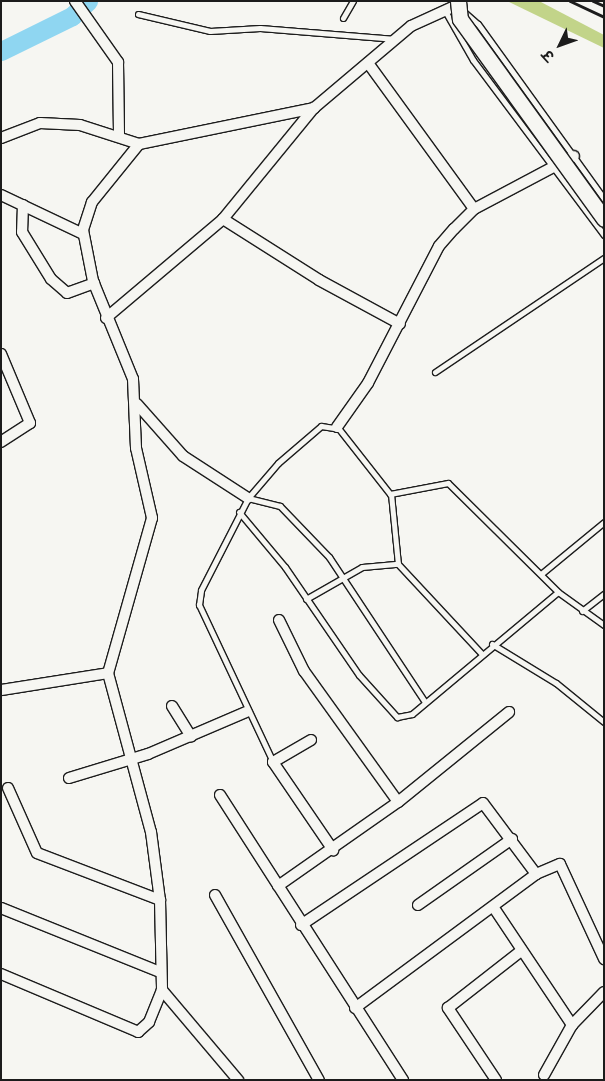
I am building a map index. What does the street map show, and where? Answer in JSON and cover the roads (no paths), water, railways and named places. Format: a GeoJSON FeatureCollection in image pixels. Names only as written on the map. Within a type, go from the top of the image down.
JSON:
{"type":"FeatureCollection","features":[{"type":"Feature","properties":{"kind":"main road"},"geometry":{"type":"LineString","coordinates":[[452,5],[460,19],[604,219]]}},
{"type":"Feature","properties":{"kind":"street"},"geometry":{"type":"LineString","coordinates":[[75,1],[118,62],[119,134]]}},
{"type":"Feature","properties":{"kind":"street"},"geometry":{"type":"LineString","coordinates":[[106,318],[223,219],[314,108],[396,39],[452,5]]}},
{"type":"Feature","properties":{"kind":"street"},"geometry":{"type":"LineString","coordinates":[[368,63],[474,209]]}},
{"type":"Feature","properties":{"kind":"street"},"geometry":{"type":"LineString","coordinates":[[1,138],[40,124],[80,125],[119,134],[139,144],[314,108]]}},
{"type":"Feature","properties":{"kind":"street"},"geometry":{"type":"LineString","coordinates":[[1,974],[138,1032],[149,1022],[162,990],[160,972],[160,900],[151,832],[108,673],[152,518],[136,448],[137,404],[132,379],[106,318],[94,283],[83,234],[92,202],[139,144]]}},
{"type":"Feature","properties":{"kind":"street"},"geometry":{"type":"LineString","coordinates":[[336,427],[400,324],[439,246],[474,209],[556,168],[574,156]]}},
{"type":"Feature","properties":{"kind":"street"},"geometry":{"type":"LineString","coordinates":[[1,195],[83,234]]}},
{"type":"Feature","properties":{"kind":"street"},"geometry":{"type":"LineString","coordinates":[[23,205],[22,232],[51,279],[64,292],[94,283]]}},
{"type":"Feature","properties":{"kind":"street"},"geometry":{"type":"LineString","coordinates":[[223,219],[319,280],[400,324]]}},
{"type":"Feature","properties":{"kind":"street"},"geometry":{"type":"LineString","coordinates":[[1,354],[30,424],[1,442]]}},
{"type":"Feature","properties":{"kind":"street"},"geometry":{"type":"LineString","coordinates":[[137,404],[183,456],[248,498]]}},
{"type":"Feature","properties":{"kind":"street"},"geometry":{"type":"LineString","coordinates":[[279,620],[304,671],[398,802]]}},
{"type":"Feature","properties":{"kind":"street"},"geometry":{"type":"LineString","coordinates":[[1,690],[108,673]]}},
{"type":"Feature","properties":{"kind":"street"},"geometry":{"type":"LineString","coordinates":[[172,706],[191,737]]}},
{"type":"Feature","properties":{"kind":"street"},"geometry":{"type":"LineString","coordinates":[[70,778],[133,760],[191,737],[246,712]]}},
{"type":"Feature","properties":{"kind":"street"},"geometry":{"type":"LineString","coordinates":[[278,886],[333,850],[398,802],[509,712]]}},
{"type":"Feature","properties":{"kind":"street"},"geometry":{"type":"LineString","coordinates":[[311,740],[273,762],[333,850]]}},
{"type":"Feature","properties":{"kind":"street"},"geometry":{"type":"LineString","coordinates":[[8,788],[37,853],[160,900]]}},
{"type":"Feature","properties":{"kind":"street"},"geometry":{"type":"LineString","coordinates":[[220,795],[301,925],[403,1080]]}},
{"type":"Feature","properties":{"kind":"street"},"geometry":{"type":"LineString","coordinates":[[301,925],[482,804],[512,839],[536,874]]}},
{"type":"Feature","properties":{"kind":"street"},"geometry":{"type":"LineString","coordinates":[[418,905],[512,839]]}},
{"type":"Feature","properties":{"kind":"street"},"geometry":{"type":"LineString","coordinates":[[355,1008],[494,908],[536,874],[560,864],[565,868],[604,959]]}},
{"type":"Feature","properties":{"kind":"street"},"geometry":{"type":"LineString","coordinates":[[215,895],[319,1080]]}},
{"type":"Feature","properties":{"kind":"street"},"geometry":{"type":"LineString","coordinates":[[1,908],[160,972]]}},
{"type":"Feature","properties":{"kind":"street"},"geometry":{"type":"LineString","coordinates":[[494,908],[572,1025]]}},
{"type":"Feature","properties":{"kind":"street"},"geometry":{"type":"LineString","coordinates":[[496,1080],[448,1008],[521,950]]}},
{"type":"Feature","properties":{"kind":"street"},"geometry":{"type":"LineString","coordinates":[[162,990],[238,1080]]}},
{"type":"Feature","properties":{"kind":"street"},"geometry":{"type":"LineString","coordinates":[[544,1075],[572,1025],[604,992]]}},
{"type":"Feature","properties":{"kind":"lane"},"geometry":{"type":"LineString","coordinates":[[343,18],[353,1]]}},
{"type":"Feature","properties":{"kind":"lane"},"geometry":{"type":"LineString","coordinates":[[452,5],[478,24],[604,199]]}},
{"type":"Feature","properties":{"kind":"lane"},"geometry":{"type":"LineString","coordinates":[[452,5],[473,60],[556,168],[604,235]]}},
{"type":"Feature","properties":{"kind":"lane"},"geometry":{"type":"LineString","coordinates":[[138,14],[210,31],[260,28],[396,39]]}},
{"type":"Feature","properties":{"kind":"lane"},"geometry":{"type":"LineString","coordinates":[[435,372],[604,258]]}},
{"type":"Feature","properties":{"kind":"lane"},"geometry":{"type":"LineString","coordinates":[[273,762],[246,712],[199,605],[201,590],[239,512],[248,498],[314,430],[336,427],[391,494],[398,564],[482,654]]}},
{"type":"Feature","properties":{"kind":"lane"},"geometry":{"type":"LineString","coordinates":[[391,494],[448,483],[558,592],[604,625]]}},
{"type":"Feature","properties":{"kind":"lane"},"geometry":{"type":"LineString","coordinates":[[248,498],[285,510],[345,575],[425,702]]}},
{"type":"Feature","properties":{"kind":"lane"},"geometry":{"type":"LineString","coordinates":[[239,512],[258,531],[306,598],[338,648],[389,712],[405,717],[558,592]]}},
{"type":"Feature","properties":{"kind":"lane"},"geometry":{"type":"LineString","coordinates":[[541,574],[604,522]]}},
{"type":"Feature","properties":{"kind":"lane"},"geometry":{"type":"LineString","coordinates":[[306,598],[345,575],[370,565],[398,564]]}},
{"type":"Feature","properties":{"kind":"lane"},"geometry":{"type":"LineString","coordinates":[[582,611],[604,594]]}},
{"type":"Feature","properties":{"kind":"lane"},"geometry":{"type":"LineString","coordinates":[[492,644],[556,683],[604,722]]}},
{"type":"Feature","properties":{"kind":"waterway"},"geometry":{"type":"LineString","coordinates":[[1,51],[72,16],[88,1]]}},
{"type":"Feature","properties":{"kind":"railway"},"geometry":{"type":"LineString","coordinates":[[570,1],[604,17]]}},
{"type":"Feature","properties":{"kind":"railway"},"geometry":{"type":"LineString","coordinates":[[593,1],[604,6]]}}]}
